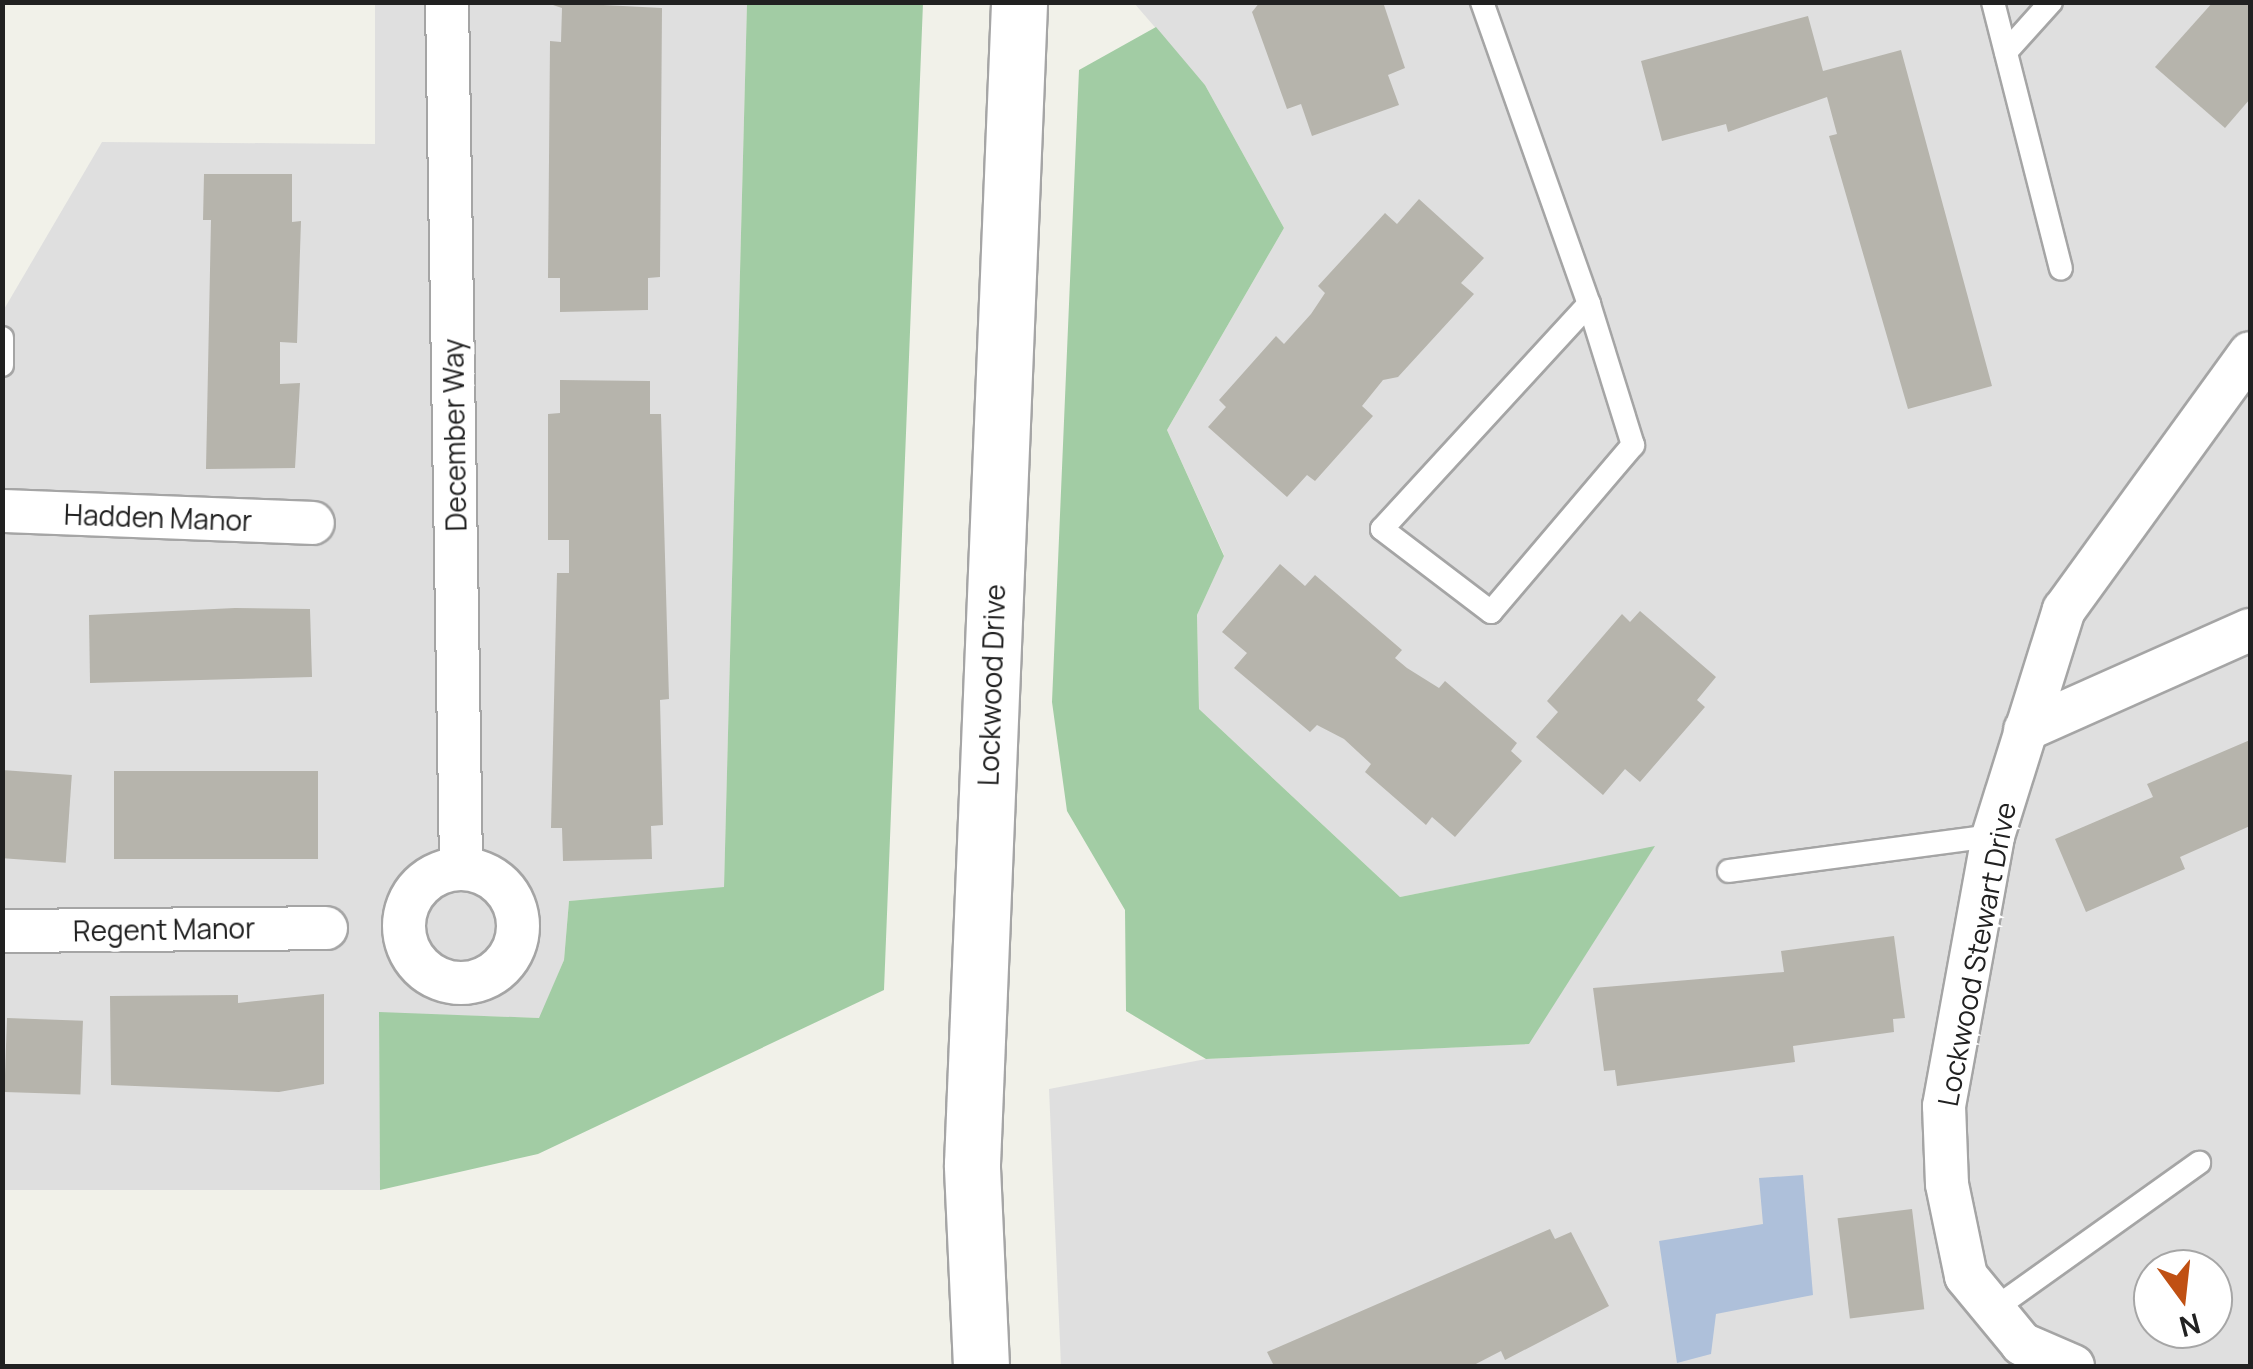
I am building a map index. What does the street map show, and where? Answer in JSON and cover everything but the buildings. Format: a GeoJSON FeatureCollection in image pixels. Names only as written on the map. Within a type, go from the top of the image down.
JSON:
{"type":"FeatureCollection","features":[{"type":"Feature","properties":{"kind":"street","name":"December Way"},"geometry":{"type":"LineString","coordinates":[[447,2],[461,867]]}},
{"type":"Feature","properties":{"kind":"street","name":"Lockwood Drive"},"geometry":{"type":"LineString","coordinates":[[981,1366],[972,1164],[1019,2]]}},
{"type":"Feature","properties":{"kind":"street","name":"Lockwood Stewart Drive"},"geometry":{"type":"LineString","coordinates":[[2073,1366],[2022,1344],[1966,1276],[1947,1184],[1944,1106],[1992,836],[2064,610],[2250,353]]}},
{"type":"Feature","properties":{"kind":"street","name":"Hadden Manor"},"geometry":{"type":"LineString","coordinates":[[2,510],[314,523]]}},
{"type":"Feature","properties":{"kind":"street"},"geometry":{"type":"LineString","coordinates":[[2025,730],[2250,630]]}},
{"type":"Feature","properties":{"kind":"street","name":"Regent Manor"},"geometry":{"type":"LineString","coordinates":[[2,930],[326,928]]}},
{"type":"Feature","properties":{"kind":"lane"},"geometry":{"type":"LineString","coordinates":[[1482,2],[1589,304],[1633,445],[1491,612],[1382,529],[1589,304]]}},
{"type":"Feature","properties":{"kind":"lane"},"geometry":{"type":"LineString","coordinates":[[1994,2],[2061,268]]}},
{"type":"Feature","properties":{"kind":"lane"},"geometry":{"type":"LineString","coordinates":[[2006,52],[2051,2]]}},
{"type":"Feature","properties":{"kind":"lane"},"geometry":{"type":"LineString","coordinates":[[2,338],[2,365]]}},
{"type":"Feature","properties":{"kind":"lane"},"geometry":{"type":"LineString","coordinates":[[1728,871],[1992,836]]}},
{"type":"Feature","properties":{"kind":"lane"},"geometry":{"type":"LineString","coordinates":[[1994,1309],[2199,1163]]}},
{"type":"Feature","properties":{"kind":"shaded area"},"geometry":{"type":"Polygon","coordinates":[[[375,3],[747,3],[724,888],[569,901],[564,960],[540,1018],[379,1013],[380,1190],[3,1190],[3,311],[102,142],[375,144],[375,3]]]}},
{"type":"Feature","properties":{"kind":"shaded area"},"geometry":{"type":"Polygon","coordinates":[[[1134,3],[2250,3],[2250,1366],[1061,1366],[1049,1089],[1206,1059],[1528,1044],[1654,847],[1400,897],[1199,709],[1197,615],[1224,555],[1167,430],[1284,228],[1205,85],[1134,3]]]}},
{"type":"Feature","properties":{"kind":"green space"},"geometry":{"type":"Polygon","coordinates":[[[747,3],[923,3],[884,990],[538,1154],[380,1190],[379,1012],[539,1018],[564,960],[569,901],[724,887],[747,3]]]}},
{"type":"Feature","properties":{"kind":"green space"},"geometry":{"type":"Polygon","coordinates":[[[1156,27],[1205,85],[1284,228],[1167,430],[1224,556],[1197,615],[1199,709],[1400,897],[1655,846],[1529,1044],[1206,1059],[1126,1011],[1125,910],[1067,811],[1052,702],[1079,70],[1156,27]]]}},
{"type":"Feature","properties":{"kind":"water"},"geometry":{"type":"Polygon","coordinates":[[[1803,1175],[1813,1295],[1716,1314],[1711,1354],[1677,1363],[1659,1241],[1763,1224],[1759,1178],[1803,1175]]]}}]}
